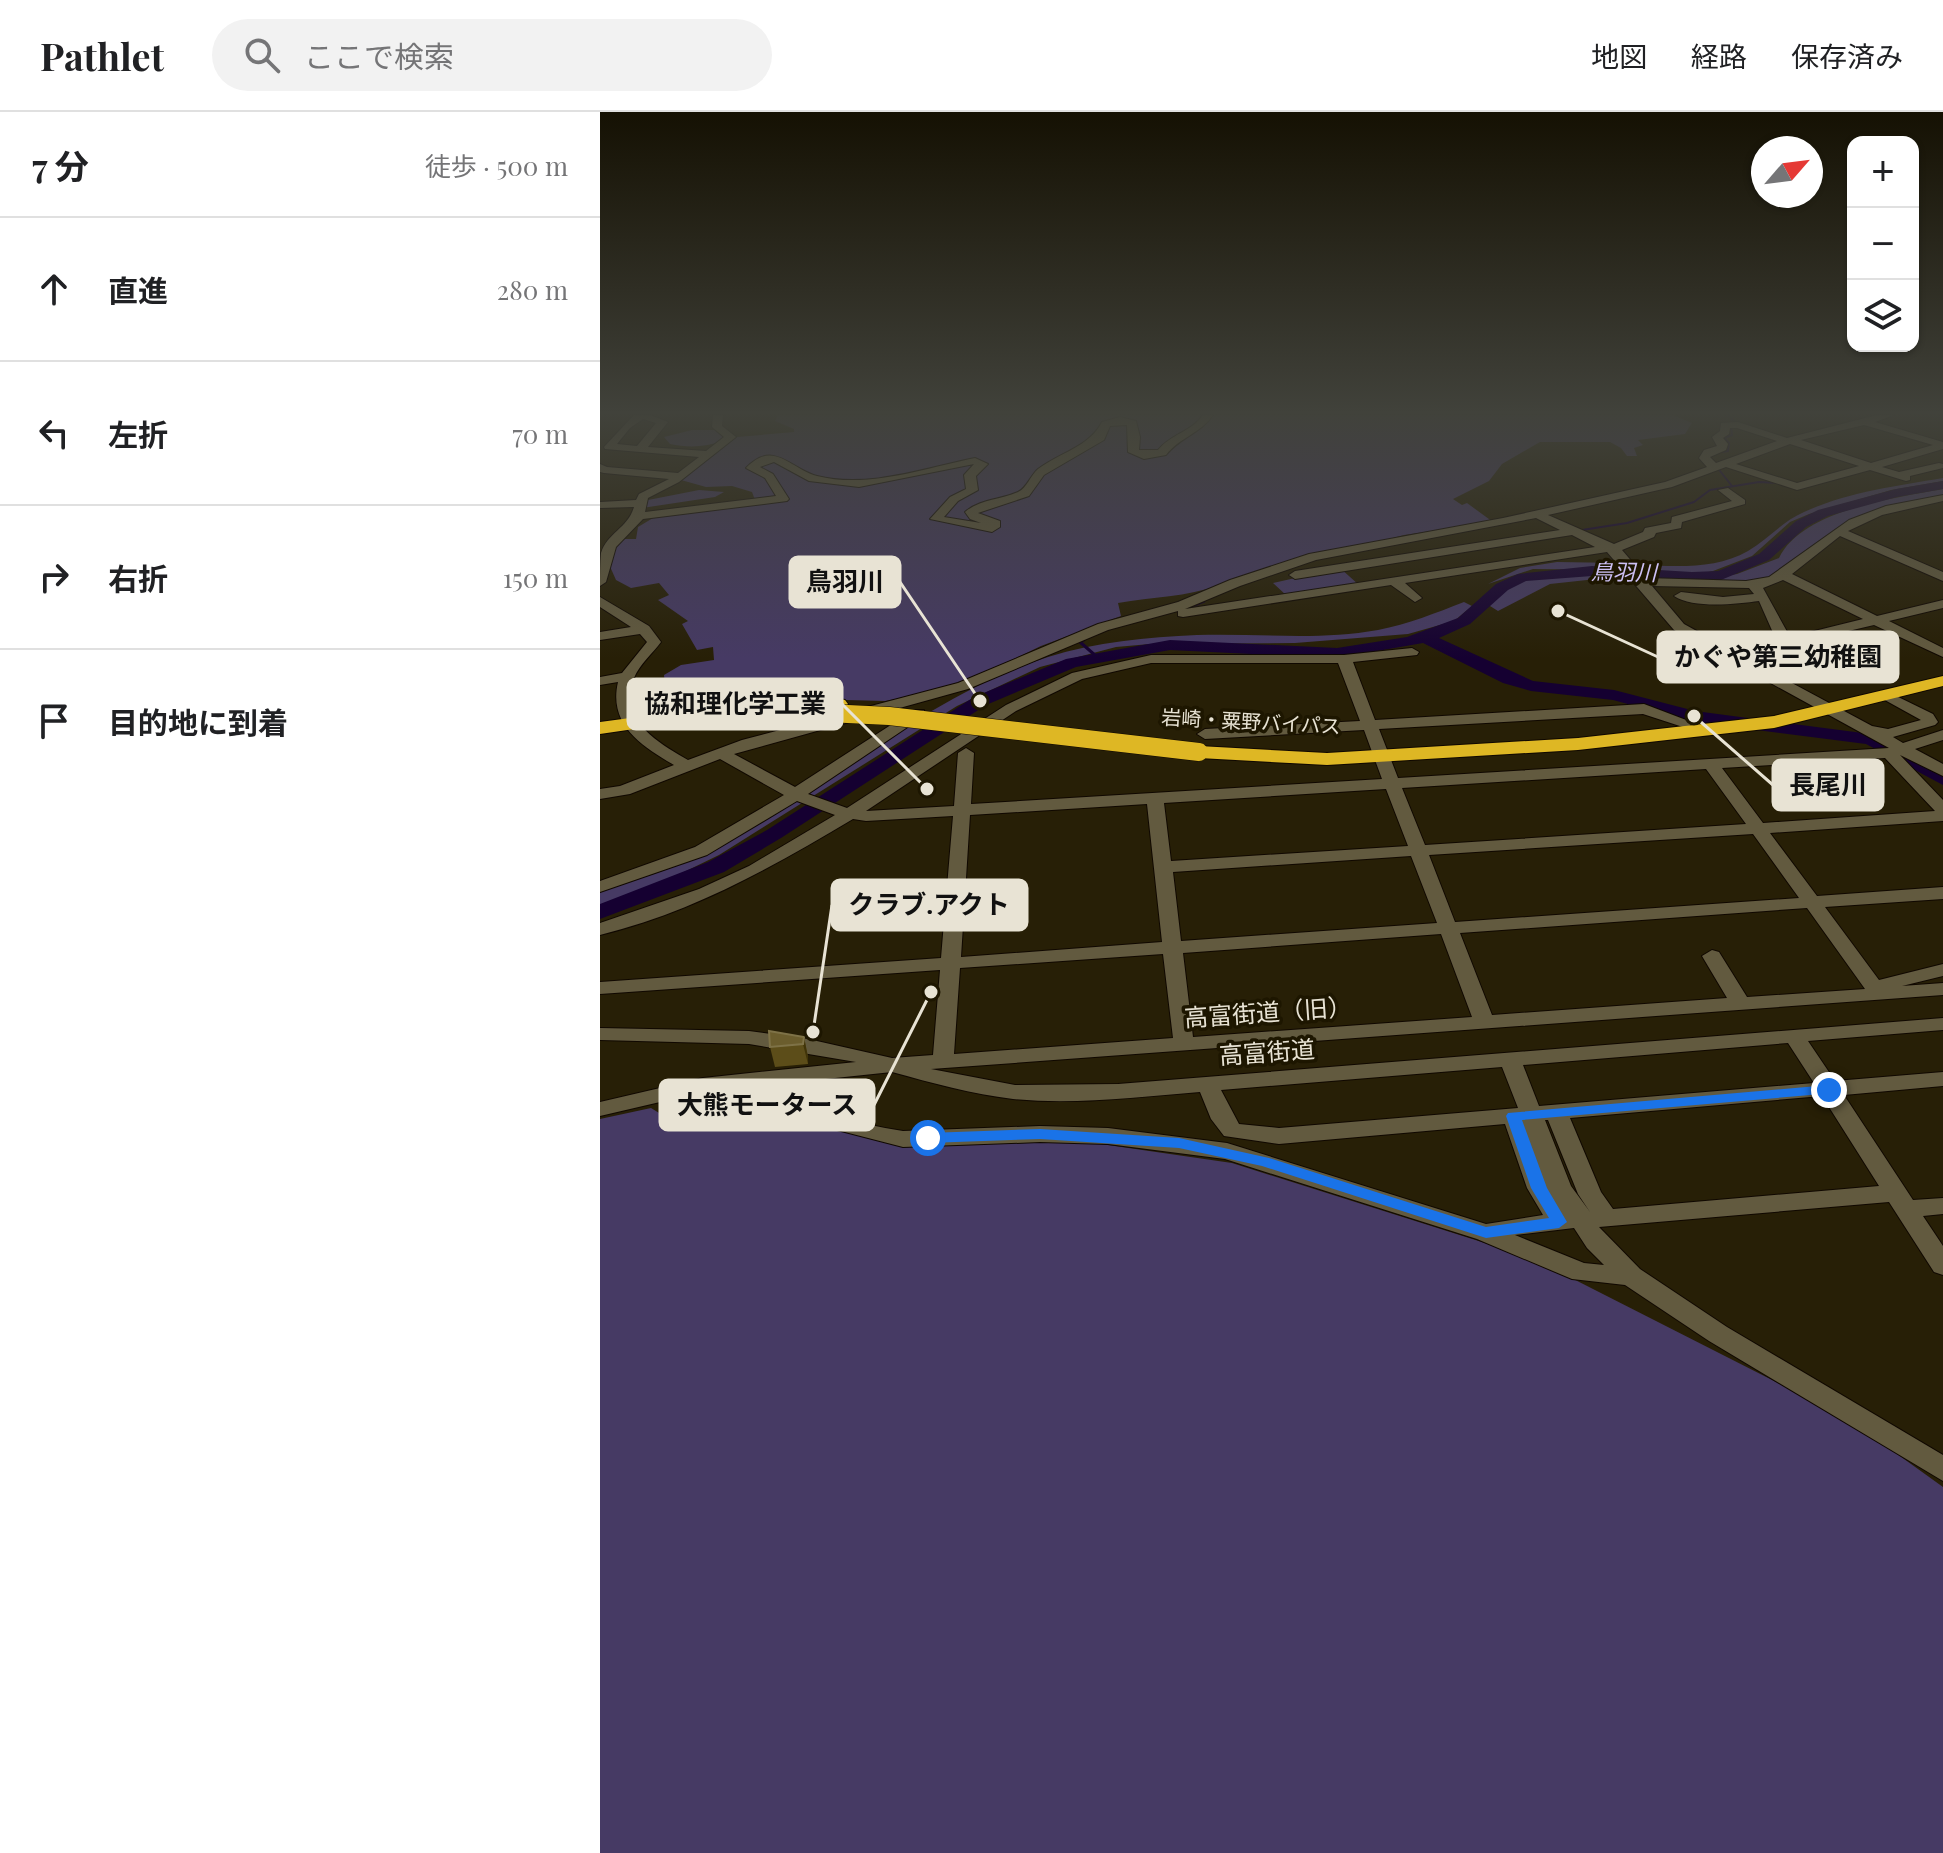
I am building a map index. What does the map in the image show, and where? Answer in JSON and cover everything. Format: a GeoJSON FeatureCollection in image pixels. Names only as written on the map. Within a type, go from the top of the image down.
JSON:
{"type":"FeatureCollection","features":[{"type":"Feature","properties":{"kind":"highway","name":"岩崎・粟野バイパス"},"geometry":{"type":"LineString","coordinates":[[1380,752],[1578,744],[1774,722],[1943,669]]}},
{"type":"Feature","properties":{"kind":"highway","name":"岩崎・粟野バイパス"},"geometry":{"type":"LineString","coordinates":[[600,728],[833,709],[1202,743],[1296,759],[1581,735],[1824,707],[1888,696],[1943,681]]}},
{"type":"Feature","properties":{"kind":"highway","name":"岩崎・粟野バイパス"},"geometry":{"type":"LineString","coordinates":[[600,736],[631,726]]}},
{"type":"Feature","properties":{"kind":"street"},"geometry":{"type":"LineString","coordinates":[[632,496],[642,504]]}},
{"type":"Feature","properties":{"kind":"street"},"geometry":{"type":"LineString","coordinates":[[600,582],[603,556],[617,534],[636,522],[642,504],[652,496]]}},
{"type":"Feature","properties":{"kind":"street"},"geometry":{"type":"LineString","coordinates":[[600,505],[783,499],[781,496]]}},
{"type":"Feature","properties":{"kind":"street"},"geometry":{"type":"LineString","coordinates":[[960,496],[936,519],[992,528],[996,524],[971,512],[1016,496]]}},
{"type":"Feature","properties":{"kind":"street"},"geometry":{"type":"LineString","coordinates":[[600,794],[624,790],[719,752],[963,686],[1103,627],[1183,605],[1235,583],[1352,547],[1536,514],[1612,496]]}},
{"type":"Feature","properties":{"kind":"street"},"geometry":{"type":"LineString","coordinates":[[1148,614],[1168,615],[1610,548],[1650,534],[1649,531],[1677,525],[1676,520],[1741,502],[1734,496]]}},
{"type":"Feature","properties":{"kind":"street"},"geometry":{"type":"LineString","coordinates":[[1748,666],[1790,655],[1764,597],[1755,587],[1785,576],[1839,531],[1872,515],[1943,498]]}},
{"type":"Feature","properties":{"kind":"street"},"geometry":{"type":"LineString","coordinates":[[1917,502],[1943,513]]}},
{"type":"Feature","properties":{"kind":"street"},"geometry":{"type":"LineString","coordinates":[[1536,514],[1610,548],[1629,564],[1679,627],[1943,771]]}},
{"type":"Feature","properties":{"kind":"street"},"geometry":{"type":"LineString","coordinates":[[1235,583],[1272,581],[1312,571],[1576,531]]}},
{"type":"Feature","properties":{"kind":"street"},"geometry":{"type":"LineString","coordinates":[[1839,531],[1943,577]]}},
{"type":"Feature","properties":{"kind":"street"},"geometry":{"type":"LineString","coordinates":[[1642,581],[1746,585],[1770,579],[1793,563],[1802,561]]}},
{"type":"Feature","properties":{"kind":"street"},"geometry":{"type":"LineString","coordinates":[[1785,576],[1943,653]]}},
{"type":"Feature","properties":{"kind":"street"},"geometry":{"type":"LineString","coordinates":[[1272,581],[1288,597]]}},
{"type":"Feature","properties":{"kind":"street"},"geometry":{"type":"LineString","coordinates":[[1394,581],[1415,598]]}},
{"type":"Feature","properties":{"kind":"street"},"geometry":{"type":"LineString","coordinates":[[1653,596],[1699,596],[1723,601],[1764,597]]}},
{"type":"Feature","properties":{"kind":"street"},"geometry":{"type":"LineString","coordinates":[[600,601],[652,637],[652,647],[632,666],[627,676],[623,693],[631,726],[648,743],[687,766]]}},
{"type":"Feature","properties":{"kind":"street"},"geometry":{"type":"LineString","coordinates":[[1785,642],[1943,604]]}},
{"type":"Feature","properties":{"kind":"street"},"geometry":{"type":"LineString","coordinates":[[600,636],[644,629]]}},
{"type":"Feature","properties":{"kind":"street"},"geometry":{"type":"LineString","coordinates":[[600,929],[706,893],[755,870],[1034,694],[1077,676],[1151,659],[1344,659],[1412,652]]}},
{"type":"Feature","properties":{"kind":"street"},"geometry":{"type":"LineString","coordinates":[[1344,659],[1485,1023]]}},
{"type":"Feature","properties":{"kind":"street"},"geometry":{"type":"LineString","coordinates":[[600,681],[627,676]]}},
{"type":"Feature","properties":{"kind":"street"},"geometry":{"type":"LineString","coordinates":[[600,887],[708,847],[795,794],[859,748],[963,686]]}},
{"type":"Feature","properties":{"kind":"street"},"geometry":{"type":"LineString","coordinates":[[1867,729],[1888,734],[1930,722],[1928,717],[1888,696]]}},
{"type":"Feature","properties":{"kind":"street"},"geometry":{"type":"LineString","coordinates":[[1202,743],[1371,725],[1644,709],[1694,722]]}},
{"type":"Feature","properties":{"kind":"street"},"geometry":{"type":"LineString","coordinates":[[719,752],[795,794],[866,816],[1711,764],[1899,748],[1943,735]]}},
{"type":"Feature","properties":{"kind":"street"},"geometry":{"type":"LineString","coordinates":[[1899,748],[1943,765]]}},
{"type":"Feature","properties":{"kind":"street"},"geometry":{"type":"LineString","coordinates":[[1899,748],[1943,810]]}},
{"type":"Feature","properties":{"kind":"street"},"geometry":{"type":"LineString","coordinates":[[943,1062],[966,753]]}},
{"type":"Feature","properties":{"kind":"street"},"geometry":{"type":"LineString","coordinates":[[1711,764],[1877,990],[1943,970]]}},
{"type":"Feature","properties":{"kind":"street"},"geometry":{"type":"LineString","coordinates":[[1155,799],[1184,1046]]}},
{"type":"Feature","properties":{"kind":"street"},"geometry":{"type":"LineString","coordinates":[[1163,867],[1943,816]]}},
{"type":"Feature","properties":{"kind":"street"},"geometry":{"type":"LineString","coordinates":[[600,988],[1943,893]]}},
{"type":"Feature","properties":{"kind":"street"},"geometry":{"type":"LineString","coordinates":[[1712,956],[1741,1004]]}},
{"type":"Feature","properties":{"kind":"street","name":"高富街道（旧）"},"geometry":{"type":"LineString","coordinates":[[600,1109],[703,1085],[892,1065],[1741,1004],[1877,990],[1943,989]]}},
{"type":"Feature","properties":{"kind":"street","name":"高富街道"},"geometry":{"type":"LineString","coordinates":[[600,1034],[766,1041],[837,1051],[986,1090],[1039,1093],[1510,1060],[1943,1024]]}},
{"type":"Feature","properties":{"kind":"street"},"geometry":{"type":"LineString","coordinates":[[1794,1035],[1943,1266]]}},
{"type":"Feature","properties":{"kind":"street"},"geometry":{"type":"LineString","coordinates":[[1510,1060],[1560,1188],[1596,1242],[1631,1276],[1718,1334],[1943,1469]]}},
{"type":"Feature","properties":{"kind":"street"},"geometry":{"type":"LineString","coordinates":[[1207,1083],[1222,1119],[1232,1131],[1279,1136],[1943,1079]]}},
{"type":"Feature","properties":{"kind":"street"},"geometry":{"type":"LineString","coordinates":[[748,1081],[805,1111],[903,1139],[1040,1134],[1108,1136],[1227,1151],[1486,1233],[1581,1272],[1631,1276]]}},
{"type":"Feature","properties":{"kind":"street"},"geometry":{"type":"LineString","coordinates":[[1533,1114],[1590,1194],[1602,1218],[1901,1201],[1943,1206]]}},
{"type":"Feature","properties":{"kind":"street"},"geometry":{"type":"LineString","coordinates":[[1486,1233],[1563,1222],[1539,1188],[1533,1114]]}},
{"type":"Feature","properties":{"kind":"shaded area"},"geometry":{"type":"Polygon","coordinates":[[[667,496],[716,496],[642,508],[643,501],[667,496]]]}},
{"type":"Feature","properties":{"kind":"shaded area"},"geometry":{"type":"Polygon","coordinates":[[[754,496],[1459,496],[1453,499],[1462,505],[1467,503],[1493,522],[1404,535],[1194,592],[1118,603],[1121,616],[1041,646],[974,678],[907,697],[885,701],[767,698],[659,710],[660,699],[666,695],[664,675],[681,665],[714,660],[713,647],[697,650],[682,624],[688,621],[658,600],[669,595],[659,583],[631,588],[616,580],[608,562],[618,539],[636,539],[638,527],[658,515],[755,500],[754,496]]]}},
{"type":"Feature","properties":{"kind":"shaded area"},"geometry":{"type":"Polygon","coordinates":[[[1870,496],[1790,522],[1752,556],[1713,571],[1694,575],[1642,570],[1639,565],[1695,566],[1735,557],[1789,520],[1838,499],[1870,496]]]}},
{"type":"Feature","properties":{"kind":"shaded area"},"geometry":{"type":"Polygon","coordinates":[[[1906,496],[1942,496],[1875,512],[1838,527],[1767,578],[1754,582],[1701,580],[1737,574],[1779,558],[1791,542],[1808,528],[1828,517],[1906,496]]]}},
{"type":"Feature","properties":{"kind":"shaded area"},"geometry":{"type":"Polygon","coordinates":[[[1557,562],[1622,563],[1628,570],[1533,569],[1488,584],[1520,568],[1557,562]]]}},
{"type":"Feature","properties":{"kind":"shaded area"},"geometry":{"type":"Polygon","coordinates":[[[1340,568],[1359,585],[1286,595],[1273,583],[1340,568]]]}},
{"type":"Feature","properties":{"kind":"shaded area"},"geometry":{"type":"Polygon","coordinates":[[[1565,574],[1604,574],[1635,580],[1550,584],[1498,611],[1490,606],[1489,601],[1522,581],[1565,574]]]}},
{"type":"Feature","properties":{"kind":"shaded area"},"geometry":{"type":"Polygon","coordinates":[[[1464,602],[1472,606],[1454,621],[1408,634],[1295,643],[1116,647],[1040,667],[957,706],[719,855],[647,890],[600,907],[600,891],[669,869],[719,847],[926,715],[966,692],[1048,657],[1103,644],[1159,637],[1310,636],[1378,630],[1464,602]]]}},
{"type":"Feature","properties":{"kind":"shaded area"},"geometry":{"type":"Polygon","coordinates":[[[757,1100],[902,1147],[1046,1136],[1232,1163],[1532,1258],[1847,1418],[1943,1487],[1943,1853],[600,1853],[600,1119],[651,1108],[664,1116],[757,1100]]]}},
{"type":"Feature","properties":{"kind":"building"},"geometry":{"type":"Polygon","coordinates":[[[769,1031],[804,1037],[803,1044],[770,1047],[769,1031]]]}},
{"type":"Feature","properties":{"kind":"waterway"},"geometry":{"type":"LineString","coordinates":[[1582,530],[1627,523],[1694,502],[1702,496]]}},
{"type":"Feature","properties":{"kind":"waterway","name":"鳥羽川"},"geometry":{"type":"LineString","coordinates":[[1425,638],[1464,621],[1502,587],[1523,577],[1592,571],[1692,577],[1721,575],[1764,557],[1801,524],[1823,513],[1884,496]]}},
{"type":"Feature","properties":{"kind":"waterway"},"geometry":{"type":"LineString","coordinates":[[1187,608],[1204,601]]}},
{"type":"Feature","properties":{"kind":"waterway","name":"鳥羽川"},"geometry":{"type":"LineString","coordinates":[[600,912],[716,867],[774,834],[980,701],[1072,663],[1170,645],[1337,653],[1425,638]]}},
{"type":"Feature","properties":{"kind":"waterway"},"geometry":{"type":"LineString","coordinates":[[1425,638],[1509,679],[1531,686],[1614,695],[1694,716],[1871,739],[1943,779]]}},
{"type":"Feature","properties":{"kind":"waterway"},"geometry":{"type":"LineString","coordinates":[[1084,640],[1080,642],[1096,656]]}},
{"type":"Feature","properties":{"kind":"place","name":"かぐや第三幼稚園"},"geometry":{"type":"Point","coordinates":[1558,611]}},
{"type":"Feature","properties":{"kind":"place","name":"鳥羽川"},"geometry":{"type":"Point","coordinates":[980,701]}},
{"type":"Feature","properties":{"kind":"place","name":"長尾川"},"geometry":{"type":"Point","coordinates":[1694,716]}},
{"type":"Feature","properties":{"kind":"place","name":"協和理化学工業"},"geometry":{"type":"Point","coordinates":[927,789]}},
{"type":"Feature","properties":{"kind":"place","name":"大熊モータース"},"geometry":{"type":"Point","coordinates":[931,992]}},
{"type":"Feature","properties":{"kind":"place","name":"クラブ.アクト"},"geometry":{"type":"Point","coordinates":[813,1032]}},
{"type":"Feature","properties":{"kind":"route"},"geometry":{"type":"LineString","coordinates":[[928,1138],[1040,1134],[1108,1136],[1227,1151],[1486,1233],[1559,1222],[1539,1188],[1513,1116],[1829,1090]]}}]}
